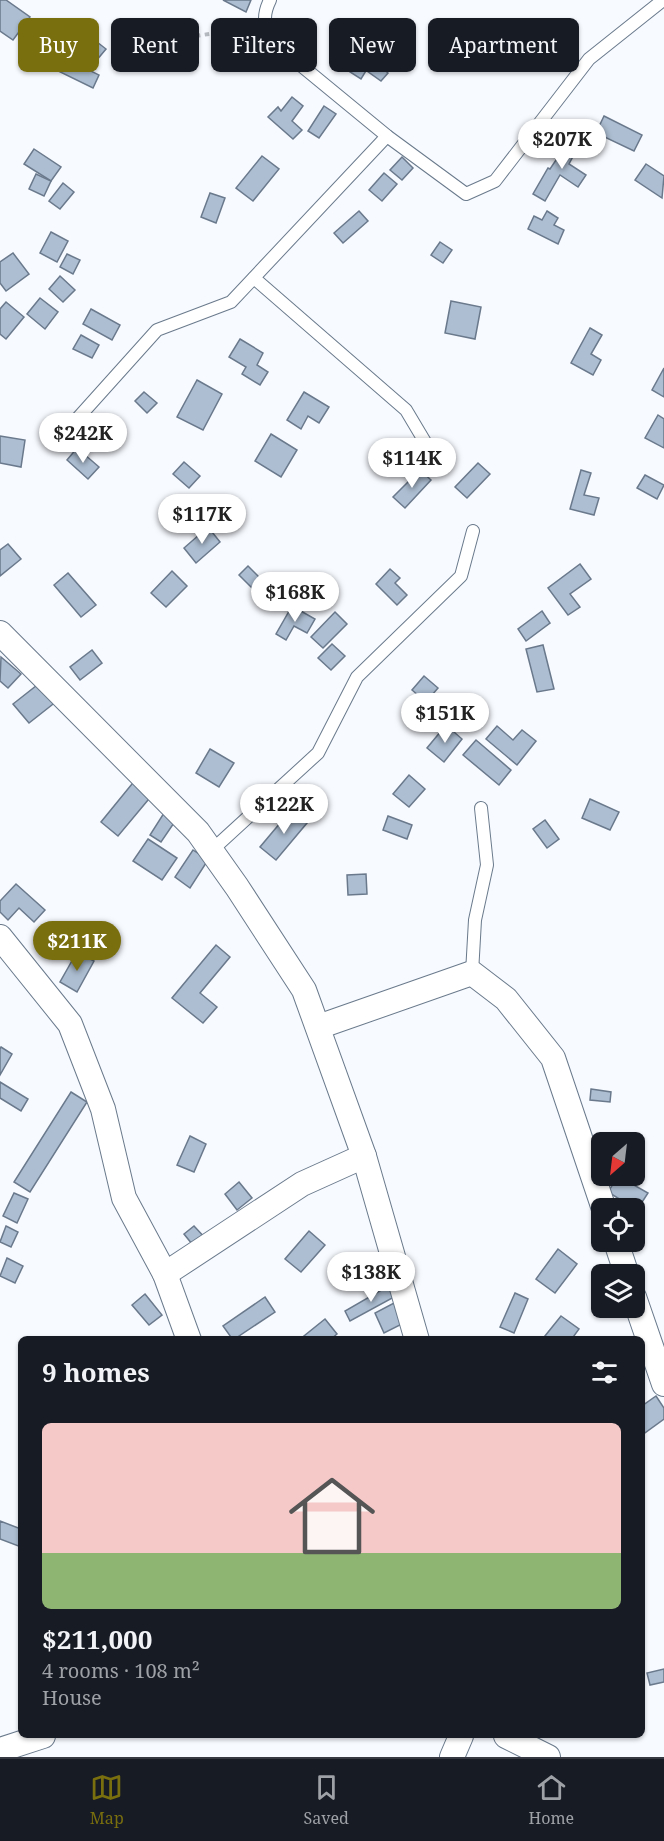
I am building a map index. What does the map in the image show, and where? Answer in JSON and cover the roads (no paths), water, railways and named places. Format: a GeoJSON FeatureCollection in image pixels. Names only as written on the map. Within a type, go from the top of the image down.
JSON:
{"type":"FeatureCollection","features":[{"type":"Feature","properties":{"kind":"street"},"geometry":{"type":"LineString","coordinates":[[0,633],[198,832],[304,990],[364,1156],[416,1336]]}},
{"type":"Feature","properties":{"kind":"street"},"geometry":{"type":"LineString","coordinates":[[0,937],[70,1024],[103,1109],[123,1198],[165,1274],[188,1336]]}},
{"type":"Feature","properties":{"kind":"street"},"geometry":{"type":"LineString","coordinates":[[318,1027],[472,973],[506,999],[553,1058],[600,1198]]}},
{"type":"Feature","properties":{"kind":"street"},"geometry":{"type":"LineString","coordinates":[[165,1274],[302,1185],[364,1156]]}},
{"type":"Feature","properties":{"kind":"street"},"geometry":{"type":"LineString","coordinates":[[641,1318],[664,1384]]}},
{"type":"Feature","properties":{"kind":"street"},"geometry":{"type":"LineString","coordinates":[[0,1750],[37,1738]]}},
{"type":"Feature","properties":{"kind":"street"},"geometry":{"type":"LineString","coordinates":[[452,1757],[459,1738]]}},
{"type":"Feature","properties":{"kind":"street"},"geometry":{"type":"LineString","coordinates":[[510,1738],[548,1757]]}},
{"type":"Feature","properties":{"kind":"lane"},"geometry":{"type":"LineString","coordinates":[[270,0],[264,11],[264,26],[275,44],[387,136],[466,194],[495,182],[589,59],[663,0]]}},
{"type":"Feature","properties":{"kind":"lane"},"geometry":{"type":"LineString","coordinates":[[60,438],[157,330],[231,302],[387,136]]}},
{"type":"Feature","properties":{"kind":"lane"},"geometry":{"type":"LineString","coordinates":[[254,278],[406,410],[431,452]]}},
{"type":"Feature","properties":{"kind":"lane"},"geometry":{"type":"LineString","coordinates":[[211,851],[318,753],[357,677],[461,576],[473,531]]}},
{"type":"Feature","properties":{"kind":"lane"},"geometry":{"type":"LineString","coordinates":[[472,973],[475,920],[487,865],[481,808]]}}]}
